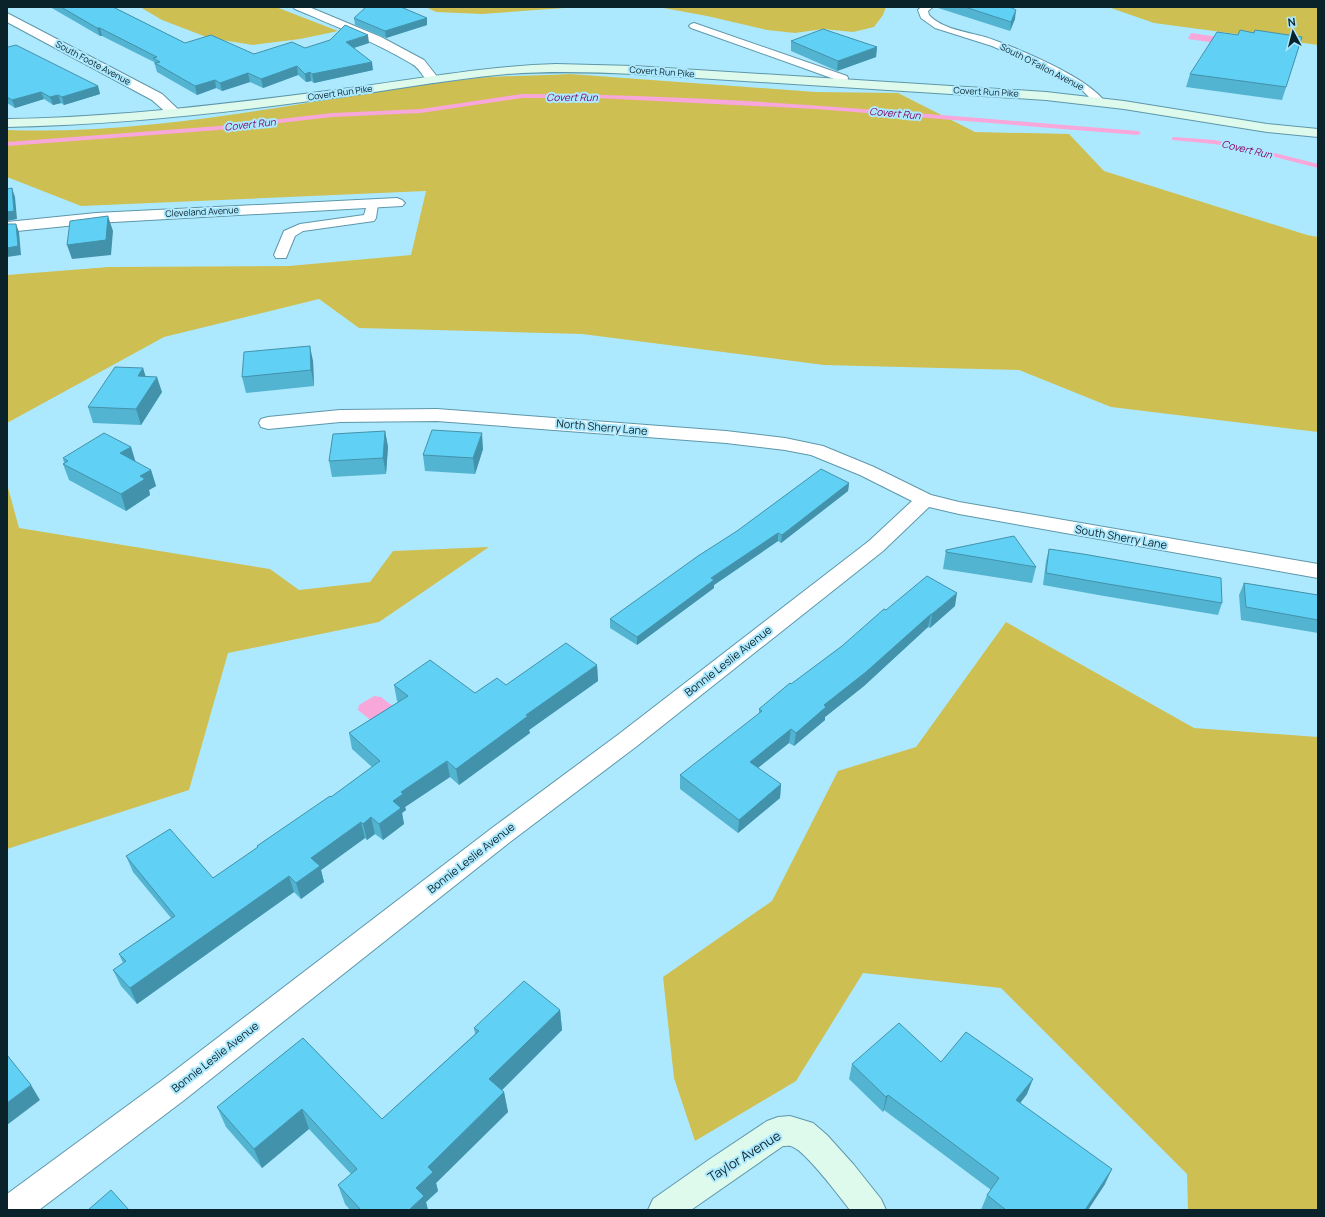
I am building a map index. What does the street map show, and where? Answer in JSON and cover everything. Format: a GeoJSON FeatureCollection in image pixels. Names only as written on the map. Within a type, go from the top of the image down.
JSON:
{"type":"FeatureCollection","features":[{"type":"Feature","properties":{"kind":"street"},"geometry":{"type":"LineString","coordinates":[[299,7],[378,40],[408,56],[420,63],[433,79]]}},
{"type":"Feature","properties":{"kind":"street","name":"South Foote Avenue"},"geometry":{"type":"LineString","coordinates":[[7,18],[157,97],[176,113]]}},
{"type":"Feature","properties":{"kind":"street","name":"Covert Run Pike"},"geometry":{"type":"LineString","coordinates":[[7,123],[39,123],[133,118],[337,94],[433,79],[499,71],[582,68],[843,78],[1100,102],[1267,128],[1318,133]]}},
{"type":"Feature","properties":{"kind":"street","name":"Cleveland Avenue"},"geometry":{"type":"LineString","coordinates":[[7,226],[104,217],[397,203]]}},
{"type":"Feature","properties":{"kind":"street","name":"North Sherry Lane"},"geometry":{"type":"LineString","coordinates":[[268,423],[340,416],[437,415],[726,437],[785,444],[816,450],[839,459],[925,500]]}},
{"type":"Feature","properties":{"kind":"street","name":"South Sherry Lane"},"geometry":{"type":"LineString","coordinates":[[925,500],[979,512],[1318,571]]}},
{"type":"Feature","properties":{"kind":"street","name":"Bonnie Leslie Avenue"},"geometry":{"type":"LineString","coordinates":[[12,1210],[172,1091],[501,834],[628,740],[876,546],[925,500]]}},
{"type":"Feature","properties":{"kind":"street","name":"Taylor Avenue"},"geometry":{"type":"LineString","coordinates":[[664,1210],[778,1132],[790,1130],[802,1134],[816,1146],[843,1176],[870,1210]]}},
{"type":"Feature","properties":{"kind":"lane","name":"South O’Fallon Avenue"},"geometry":{"type":"LineString","coordinates":[[928,7],[924,10],[924,16],[938,26],[996,44],[1041,64],[1086,88],[1100,102]]}},
{"type":"Feature","properties":{"kind":"lane"},"geometry":{"type":"LineString","coordinates":[[694,26],[843,78]]}},
{"type":"Feature","properties":{"kind":"lane"},"geometry":{"type":"LineString","coordinates":[[281,255],[289,234],[300,228],[370,218],[372,204]]}},
{"type":"Feature","properties":{"kind":"shaded area"},"geometry":{"type":"Polygon","coordinates":[[[140,7],[276,7],[338,31],[300,39],[253,45],[209,38],[162,20],[140,7]]]}},
{"type":"Feature","properties":{"kind":"shaded area"},"geometry":{"type":"Polygon","coordinates":[[[426,7],[579,7],[482,14],[436,12],[426,7]]]}},
{"type":"Feature","properties":{"kind":"shaded area"},"geometry":{"type":"Polygon","coordinates":[[[658,7],[886,7],[883,15],[874,27],[853,32],[823,29],[795,33],[767,30],[707,16],[658,7]]]}},
{"type":"Feature","properties":{"kind":"shaded area"},"geometry":{"type":"Polygon","coordinates":[[[1108,7],[1318,7],[1318,45],[1154,23],[1108,7]]]}},
{"type":"Feature","properties":{"kind":"shaded area"},"geometry":{"type":"Polygon","coordinates":[[[1191,33],[1226,38],[1223,44],[1188,39],[1191,33]]]}},
{"type":"Feature","properties":{"kind":"shaded area"},"geometry":{"type":"Polygon","coordinates":[[[570,74],[815,92],[898,93],[975,132],[1069,134],[1104,171],[1307,235],[1318,237],[1318,432],[1111,407],[1019,370],[824,365],[582,334],[359,328],[319,299],[164,337],[7,423],[7,275],[109,267],[289,266],[411,255],[426,191],[81,206],[7,177],[7,130],[65,130],[124,127],[239,114],[470,79],[570,74]]]}},
{"type":"Feature","properties":{"kind":"shaded area"},"geometry":{"type":"Polygon","coordinates":[[[7,484],[19,528],[270,569],[299,590],[370,582],[393,551],[489,547],[379,622],[228,653],[189,790],[7,849],[7,484]]]}},
{"type":"Feature","properties":{"kind":"shaded area"},"geometry":{"type":"Polygon","coordinates":[[[1006,622],[1194,728],[1318,737],[1318,1210],[1188,1210],[1187,1174],[1001,988],[863,973],[796,1081],[695,1141],[674,1078],[663,977],[772,901],[838,771],[916,747],[1006,622]]]}},
{"type":"Feature","properties":{"kind":"shaded area"},"geometry":{"type":"Polygon","coordinates":[[[374,696],[381,697],[409,719],[387,733],[358,710],[359,705],[374,696]]]}},
{"type":"Feature","properties":{"kind":"building"},"geometry":{"type":"Polygon","coordinates":[[[61,7],[113,7],[185,43],[211,35],[254,54],[292,42],[305,48],[330,40],[345,25],[368,35],[346,42],[372,62],[312,74],[310,72],[305,74],[297,66],[261,79],[248,73],[220,83],[215,80],[195,86],[155,63],[160,62],[153,58],[157,57],[100,28],[97,28],[61,7]]]}},
{"type":"Feature","properties":{"kind":"building"},"geometry":{"type":"Polygon","coordinates":[[[366,7],[401,7],[427,18],[385,31],[354,18],[366,7]]]}},
{"type":"Feature","properties":{"kind":"building"},"geometry":{"type":"Polygon","coordinates":[[[965,7],[1010,7],[1016,10],[1011,22],[965,7]]]}},
{"type":"Feature","properties":{"kind":"building"},"geometry":{"type":"Polygon","coordinates":[[[823,29],[877,47],[838,61],[791,41],[823,29]]]}},
{"type":"Feature","properties":{"kind":"building"},"geometry":{"type":"Polygon","coordinates":[[[1240,30],[1254,33],[1255,30],[1302,37],[1286,87],[1190,74],[1217,32],[1238,35],[1240,30]]]}},
{"type":"Feature","properties":{"kind":"building"},"geometry":{"type":"Polygon","coordinates":[[[16,45],[98,86],[62,97],[58,95],[50,97],[41,92],[12,100],[7,97],[7,47],[16,45]]]}},
{"type":"Feature","properties":{"kind":"building"},"geometry":{"type":"Polygon","coordinates":[[[12,188],[14,211],[7,212],[7,189],[12,188]]]}},
{"type":"Feature","properties":{"kind":"building"},"geometry":{"type":"Polygon","coordinates":[[[108,216],[106,240],[67,245],[70,221],[108,216]]]}},
{"type":"Feature","properties":{"kind":"building"},"geometry":{"type":"Polygon","coordinates":[[[7,224],[16,224],[18,246],[7,248],[7,224]]]}},
{"type":"Feature","properties":{"kind":"building"},"geometry":{"type":"Polygon","coordinates":[[[310,346],[311,370],[242,377],[244,352],[310,346]]]}},
{"type":"Feature","properties":{"kind":"building"},"geometry":{"type":"Polygon","coordinates":[[[115,367],[143,368],[138,376],[157,377],[136,409],[88,407],[115,367]]]}},
{"type":"Feature","properties":{"kind":"building"},"geometry":{"type":"Polygon","coordinates":[[[432,430],[482,433],[473,458],[423,455],[432,430]]]}},
{"type":"Feature","properties":{"kind":"building"},"geometry":{"type":"Polygon","coordinates":[[[385,431],[383,458],[329,461],[333,434],[385,431]]]}},
{"type":"Feature","properties":{"kind":"building"},"geometry":{"type":"Polygon","coordinates":[[[104,433],[131,447],[120,453],[151,470],[140,476],[145,479],[121,494],[63,464],[68,461],[63,458],[104,433]]]}},
{"type":"Feature","properties":{"kind":"building"},"geometry":{"type":"Polygon","coordinates":[[[821,469],[849,483],[782,535],[778,533],[711,578],[714,580],[637,637],[610,619],[698,556],[737,531],[821,469]]]}},
{"type":"Feature","properties":{"kind":"building"},"geometry":{"type":"Polygon","coordinates":[[[1014,536],[1036,567],[946,552],[946,550],[1014,536]]]}},
{"type":"Feature","properties":{"kind":"building"},"geometry":{"type":"Polygon","coordinates":[[[1049,549],[1221,578],[1222,603],[1046,573],[1049,549]]]}},
{"type":"Feature","properties":{"kind":"building"},"geometry":{"type":"Polygon","coordinates":[[[927,576],[957,593],[866,672],[824,705],[826,707],[796,733],[791,729],[750,762],[781,784],[739,820],[680,775],[762,711],[759,709],[790,683],[791,684],[842,646],[884,609],[886,610],[927,576]]]}},
{"type":"Feature","properties":{"kind":"building"},"geometry":{"type":"Polygon","coordinates":[[[1244,583],[1318,595],[1318,620],[1246,607],[1244,583]]]}},
{"type":"Feature","properties":{"kind":"building"},"geometry":{"type":"Polygon","coordinates":[[[566,643],[597,665],[526,715],[528,716],[456,769],[447,761],[401,792],[403,794],[393,801],[401,808],[379,824],[371,817],[363,824],[361,822],[311,858],[320,866],[296,883],[289,876],[130,988],[113,970],[126,961],[119,954],[175,916],[126,856],[170,829],[213,878],[258,847],[257,846],[330,796],[331,797],[380,761],[349,733],[408,696],[394,685],[430,660],[475,693],[497,678],[506,685],[566,643]]]}},
{"type":"Feature","properties":{"kind":"building"},"geometry":{"type":"Polygon","coordinates":[[[524,981],[560,1010],[489,1079],[504,1092],[428,1167],[433,1172],[416,1188],[424,1196],[409,1210],[361,1210],[338,1185],[357,1169],[302,1109],[254,1149],[217,1107],[303,1038],[382,1119],[479,1031],[474,1028],[524,981]]]}},
{"type":"Feature","properties":{"kind":"building"},"geometry":{"type":"Polygon","coordinates":[[[899,1023],[941,1062],[966,1032],[1033,1079],[1016,1100],[1112,1169],[1085,1210],[1006,1210],[987,1195],[999,1178],[888,1095],[886,1097],[852,1064],[899,1023]]]}},
{"type":"Feature","properties":{"kind":"building"},"geometry":{"type":"Polygon","coordinates":[[[7,1055],[31,1085],[7,1103],[7,1055]]]}},
{"type":"Feature","properties":{"kind":"building"},"geometry":{"type":"Polygon","coordinates":[[[111,1190],[129,1210],[88,1210],[111,1190]]]}},
{"type":"Feature","properties":{"kind":"waterway","name":"Covert Run"},"geometry":{"type":"LineString","coordinates":[[7,144],[219,128],[332,115],[421,111],[522,96],[596,96],[816,107],[1138,133]]}},
{"type":"Feature","properties":{"kind":"waterway","name":"Covert Run"},"geometry":{"type":"LineString","coordinates":[[1174,139],[1214,142],[1247,148],[1318,166]]}}]}
